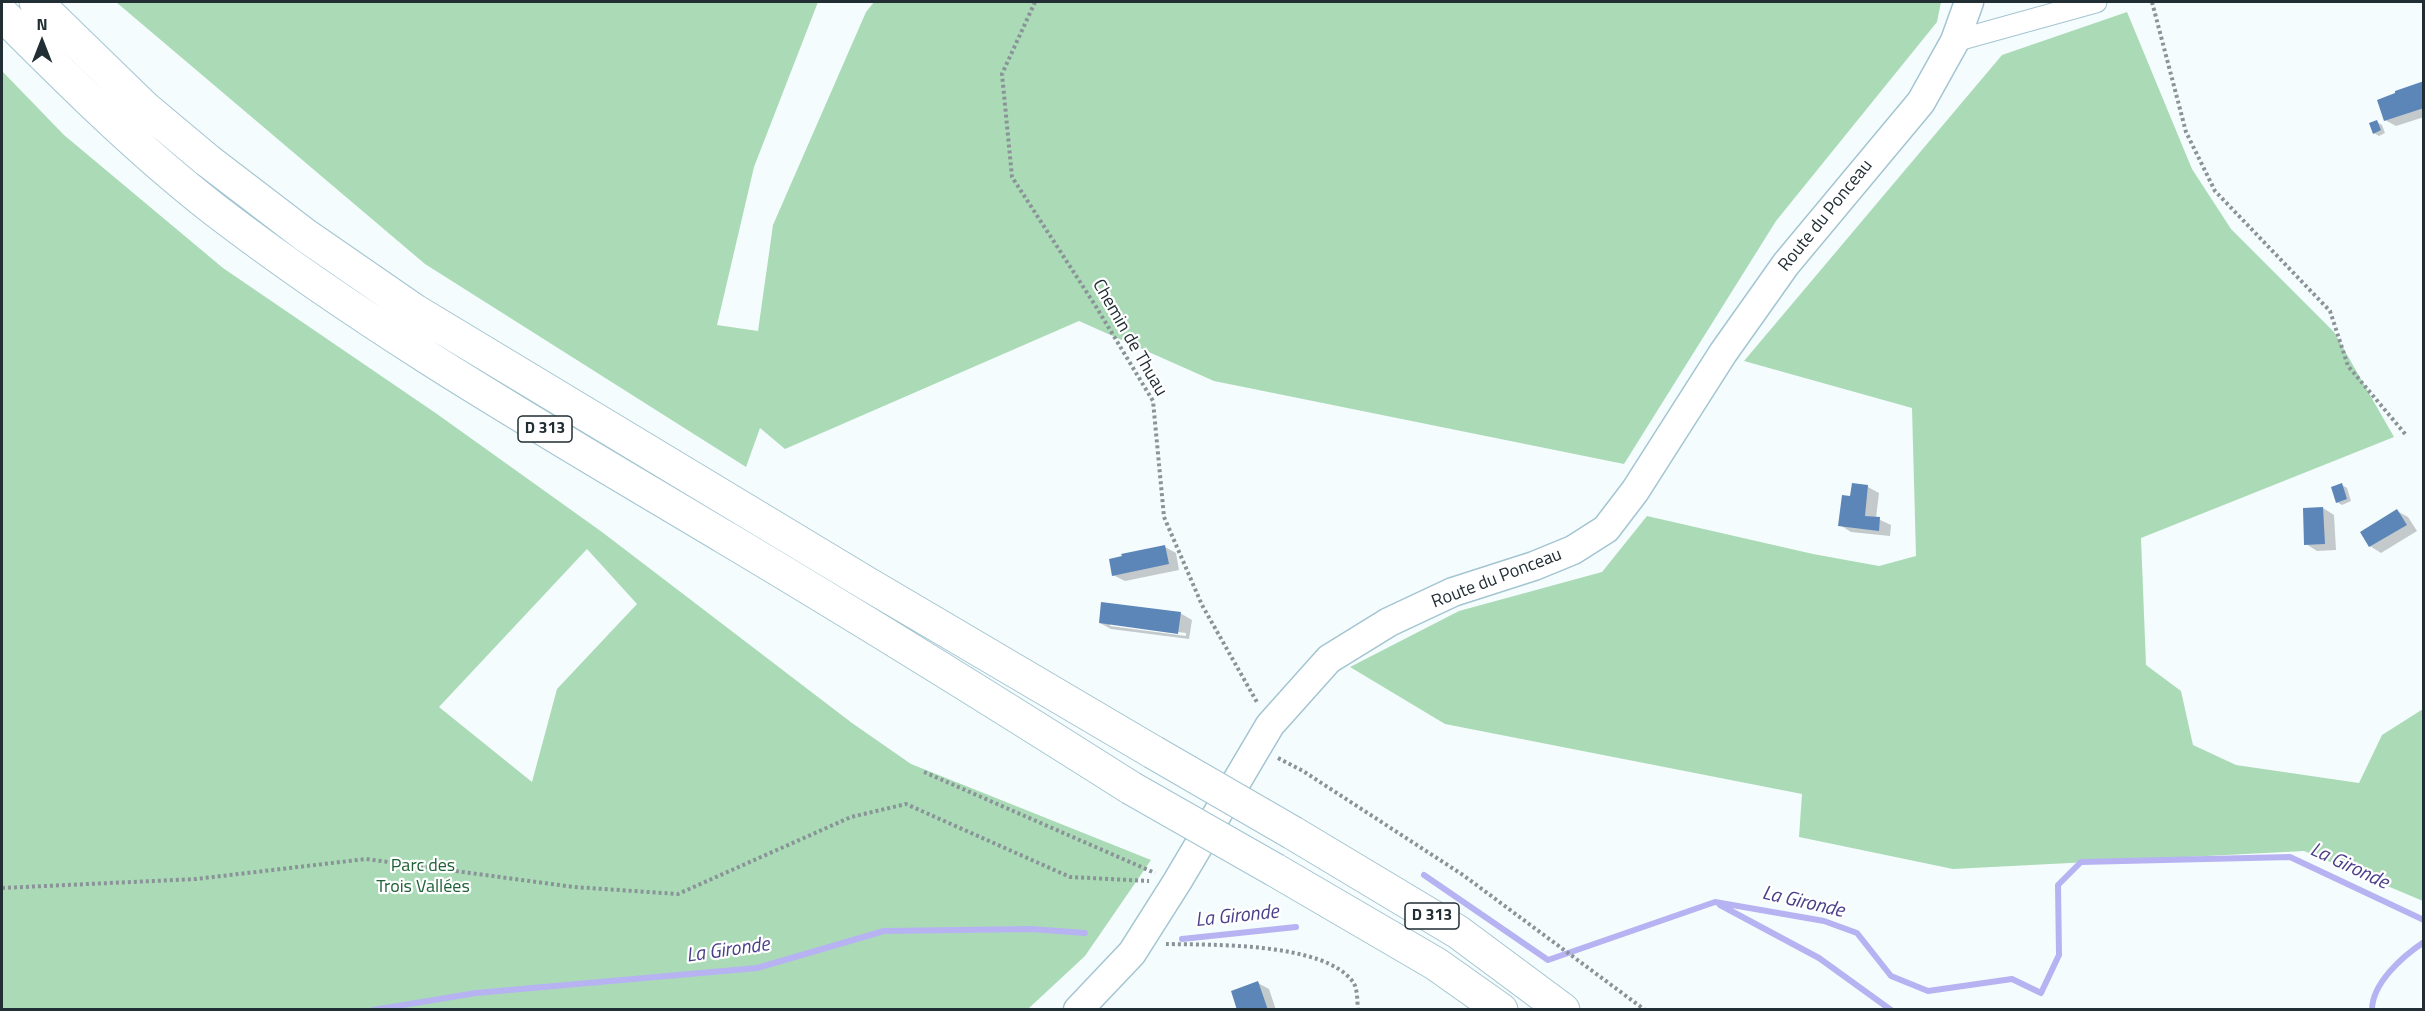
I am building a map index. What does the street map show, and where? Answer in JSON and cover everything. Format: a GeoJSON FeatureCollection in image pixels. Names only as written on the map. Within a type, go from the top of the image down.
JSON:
{"type":"FeatureCollection","features":[{"type":"Feature","properties":{"kind":"highway","name":"D 313"},"geometry":{"type":"LineString","coordinates":[[36,2],[146,108],[207,160],[305,235],[415,311],[796,541],[1458,932],[1563,1010]]}},
{"type":"Feature","properties":{"kind":"highway","name":"D 313"},"geometry":{"type":"LineString","coordinates":[[2,14],[122,133],[213,208],[308,279],[396,338],[847,610],[1131,788],[1436,964],[1501,1010]]}},
{"type":"Feature","properties":{"kind":"street","name":"Route du Ponceau"},"geometry":{"type":"LineString","coordinates":[[1078,1010],[1132,953],[1177,882],[1263,736],[1329,659],[1389,622],[1453,592],[1534,566],[1574,550],[1606,529],[1635,491],[1723,353],[1786,264],[1921,102],[1955,41],[1968,2]]}},
{"type":"Feature","properties":{"kind":"street"},"geometry":{"type":"LineString","coordinates":[[1955,41],[2096,2]]}},
{"type":"Feature","properties":{"kind":"path","name":"Chemin de Thuau"},"geometry":{"type":"LineString","coordinates":[[1035,2],[1002,74],[1012,177],[1095,305],[1153,401],[1164,517],[1263,736]]}},
{"type":"Feature","properties":{"kind":"path"},"geometry":{"type":"LineString","coordinates":[[2152,2],[2186,132],[2215,191],[2330,311],[2348,366],[2406,435]]}},
{"type":"Feature","properties":{"kind":"path"},"geometry":{"type":"LineString","coordinates":[[1263,736],[1303,771],[1453,869],[1645,1010]]}},
{"type":"Feature","properties":{"kind":"path"},"geometry":{"type":"LineString","coordinates":[[924,772],[1177,882]]}},
{"type":"Feature","properties":{"kind":"path"},"geometry":{"type":"LineString","coordinates":[[2,888],[46,884],[196,879],[366,859],[574,887],[678,894],[850,817],[906,804],[1070,877],[1177,882]]}},
{"type":"Feature","properties":{"kind":"path"},"geometry":{"type":"LineString","coordinates":[[1138,943],[1287,950],[1338,968],[1354,984],[1358,1010]]}},
{"type":"Feature","properties":{"kind":"green space"},"geometry":{"type":"Polygon","coordinates":[[[116,2],[818,2],[754,167],[717,325],[758,331],[773,225],[866,12],[874,2],[1941,2],[1937,22],[1776,221],[1624,464],[1214,381],[1079,321],[785,449],[760,428],[746,467],[425,264],[116,2]]]}},
{"type":"Feature","properties":{"kind":"green space"},"geometry":{"type":"Polygon","coordinates":[[[2127,12],[2192,169],[2231,229],[2334,332],[2394,437],[2141,538],[2146,665],[2181,691],[2193,745],[2236,765],[2359,783],[2382,735],[2423,709],[2423,901],[2304,851],[1953,869],[1799,837],[1802,794],[1445,724],[1350,667],[1459,611],[1602,572],[1647,516],[1813,554],[1879,566],[1916,556],[1912,408],[1744,361],[2002,55],[2127,12]]]}},
{"type":"Feature","properties":{"kind":"green space","name":"Parc des Trois Vallées"},"geometry":{"type":"Polygon","coordinates":[[[2,71],[64,135],[223,268],[437,414],[602,532],[852,723],[911,764],[1151,860],[1085,956],[1028,1009],[2,1009],[2,71]],[[587,549],[439,707],[532,782],[557,689],[637,604],[587,549]]]}},
{"type":"Feature","properties":{"kind":"building"},"geometry":{"type":"Polygon","coordinates":[[[2424,81],[2424,108],[2384,121],[2377,100],[2424,81]]]}},
{"type":"Feature","properties":{"kind":"building"},"geometry":{"type":"Polygon","coordinates":[[[2377,120],[2381,130],[2373,134],[2369,123],[2377,120]]]}},
{"type":"Feature","properties":{"kind":"building"},"geometry":{"type":"Polygon","coordinates":[[[1852,483],[1868,485],[1865,516],[1880,517],[1879,531],[1838,526],[1842,495],[1850,496],[1852,483]]]}},
{"type":"Feature","properties":{"kind":"building"},"geometry":{"type":"Polygon","coordinates":[[[2342,483],[2347,499],[2336,503],[2331,487],[2342,483]]]}},
{"type":"Feature","properties":{"kind":"building"},"geometry":{"type":"Polygon","coordinates":[[[2323,507],[2325,544],[2304,545],[2303,508],[2323,507]]]}},
{"type":"Feature","properties":{"kind":"building"},"geometry":{"type":"Polygon","coordinates":[[[2397,509],[2407,525],[2369,547],[2360,532],[2397,509]]]}},
{"type":"Feature","properties":{"kind":"building"},"geometry":{"type":"Polygon","coordinates":[[[1165,545],[1169,564],[1112,576],[1109,559],[1122,556],[1121,554],[1165,545]]]}},
{"type":"Feature","properties":{"kind":"building"},"geometry":{"type":"Polygon","coordinates":[[[1101,602],[1181,612],[1178,634],[1099,623],[1101,602]]]}},
{"type":"Feature","properties":{"kind":"building"},"geometry":{"type":"Polygon","coordinates":[[[1258,981],[1268,1010],[1237,1010],[1231,991],[1258,981]]]}},
{"type":"Feature","properties":{"kind":"waterway","name":"La Gironde"},"geometry":{"type":"LineString","coordinates":[[1424,875],[1548,960],[1715,902],[1824,921],[1857,933],[1891,976],[1928,991],[2012,979],[2041,993],[2059,955],[2058,885],[2081,862],[2290,857],[2424,920]]}},
{"type":"Feature","properties":{"kind":"waterway"},"geometry":{"type":"LineString","coordinates":[[1720,905],[1819,958],[1891,1010]]}},
{"type":"Feature","properties":{"kind":"waterway","name":"La Gironde"},"geometry":{"type":"LineString","coordinates":[[1182,939],[1296,927]]}},
{"type":"Feature","properties":{"kind":"waterway","name":"La Gironde"},"geometry":{"type":"LineString","coordinates":[[373,1010],[476,993],[757,968],[884,931],[1031,929],[1085,933]]}},
{"type":"Feature","properties":{"kind":"waterway"},"geometry":{"type":"LineString","coordinates":[[2372,1010],[2373,1000],[2383,980],[2398,963],[2424,942]]}}]}
